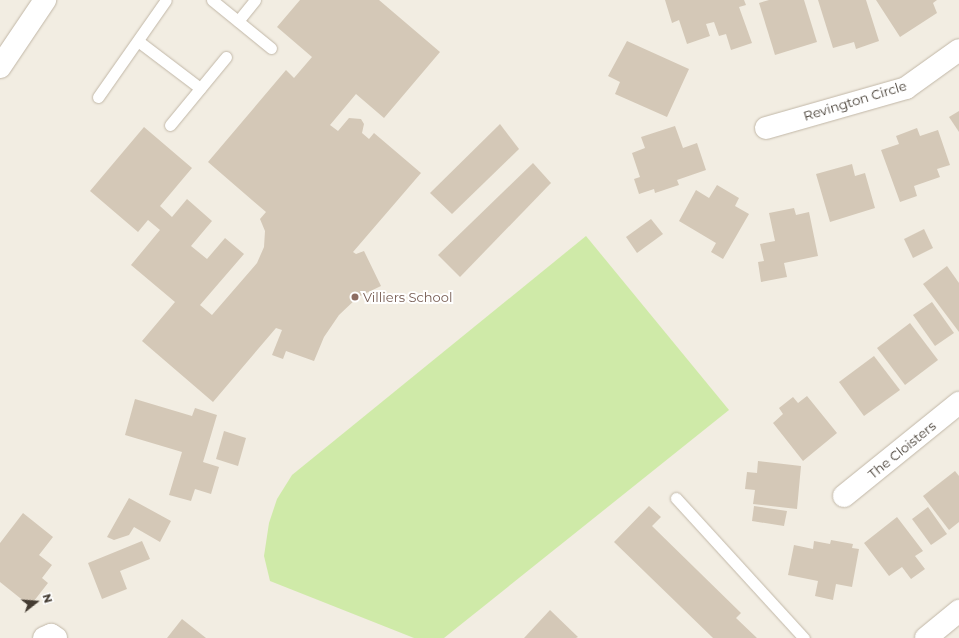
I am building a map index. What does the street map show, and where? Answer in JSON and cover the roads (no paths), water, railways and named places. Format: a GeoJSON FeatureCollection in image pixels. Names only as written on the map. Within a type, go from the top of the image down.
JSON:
{"type":"FeatureCollection","features":[{"type":"Feature","properties":{"kind":"street"},"geometry":{"type":"LineString","coordinates":[[0,67],[45,0]]}},
{"type":"Feature","properties":{"kind":"street","name":"Revington Circle"},"geometry":{"type":"LineString","coordinates":[[766,128],[906,88],[959,50]]}},
{"type":"Feature","properties":{"kind":"street","name":"The Cloisters"},"geometry":{"type":"LineString","coordinates":[[844,496],[959,403]]}},
{"type":"Feature","properties":{"kind":"street"},"geometry":{"type":"LineString","coordinates":[[926,638],[959,611]]}},
{"type":"Feature","properties":{"kind":"street"},"geometry":{"type":"LineString","coordinates":[[44,638],[51,635],[56,638]]}},
{"type":"Feature","properties":{"kind":"lane"},"geometry":{"type":"LineString","coordinates":[[98,98],[166,0]]}},
{"type":"Feature","properties":{"kind":"lane"},"geometry":{"type":"LineString","coordinates":[[212,0],[271,48]]}},
{"type":"Feature","properties":{"kind":"lane"},"geometry":{"type":"LineString","coordinates":[[238,21],[255,0]]}},
{"type":"Feature","properties":{"kind":"lane"},"geometry":{"type":"LineString","coordinates":[[138,41],[200,88]]}},
{"type":"Feature","properties":{"kind":"lane"},"geometry":{"type":"LineString","coordinates":[[170,125],[226,57]]}},
{"type":"Feature","properties":{"kind":"lane"},"geometry":{"type":"LineString","coordinates":[[676,498],[804,638]]}},
{"type":"Feature","properties":{"kind":"place","name":"Villiers School"},"geometry":{"type":"Point","coordinates":[355,297]}}]}
